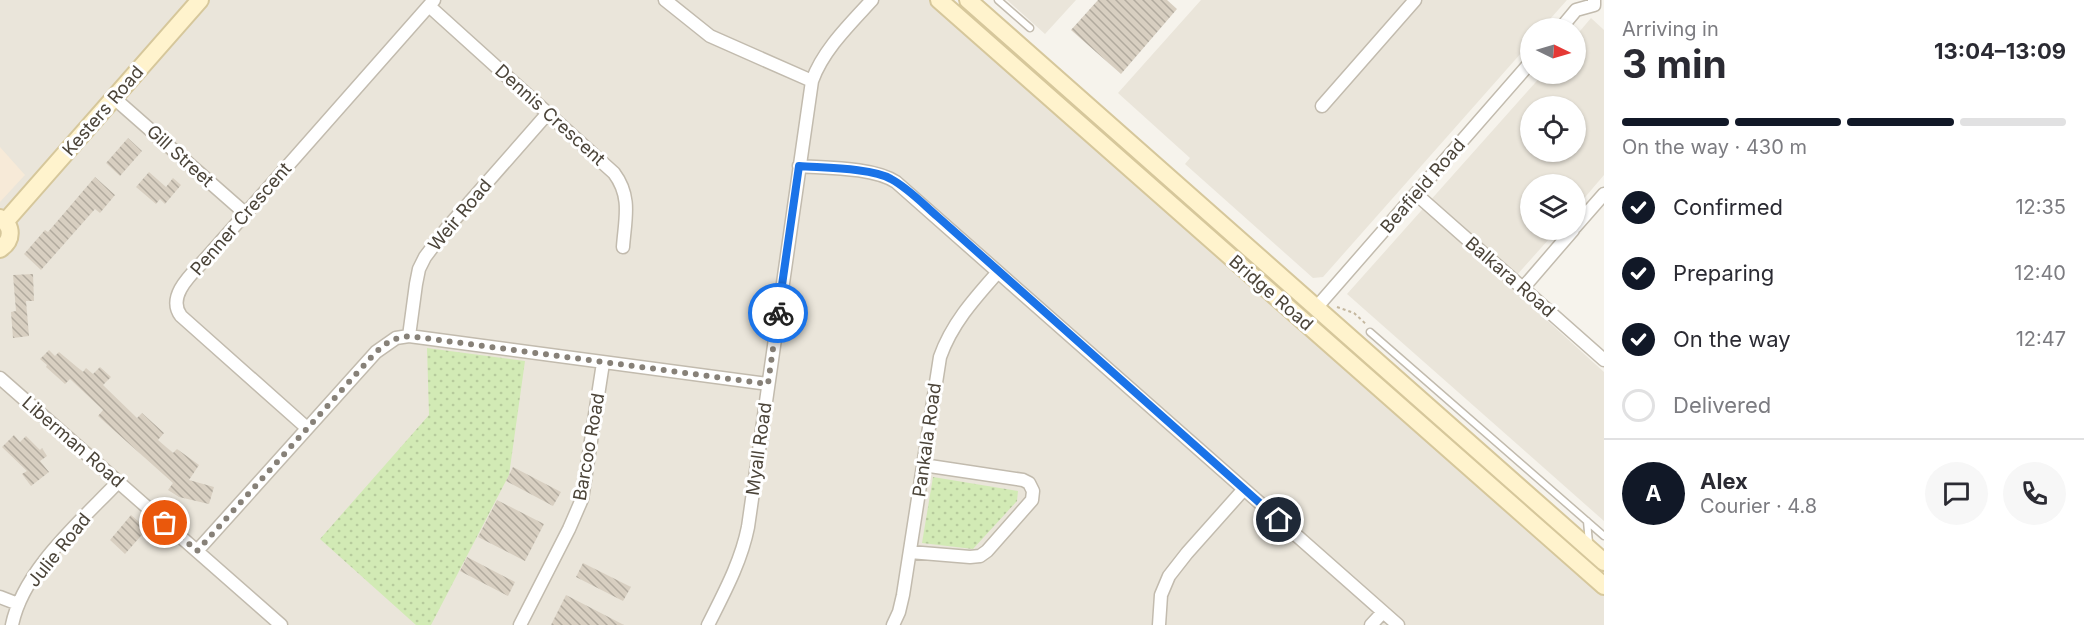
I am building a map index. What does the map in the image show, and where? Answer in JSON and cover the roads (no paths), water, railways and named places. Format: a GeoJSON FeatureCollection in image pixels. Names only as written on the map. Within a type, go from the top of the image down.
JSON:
{"type":"FeatureCollection","features":[{"type":"Feature","properties":{"kind":"main road","name":"Kesters Road"},"geometry":{"type":"LineString","coordinates":[[3,220],[201,0]]}},
{"type":"Feature","properties":{"kind":"main road","name":"Bridge Road"},"geometry":{"type":"LineString","coordinates":[[939,0],[1604,586]]}},
{"type":"Feature","properties":{"kind":"main road","name":"Bridge Road"},"geometry":{"type":"LineString","coordinates":[[968,0],[1604,562]]}},
{"type":"Feature","properties":{"kind":"main road"},"geometry":{"type":"LineString","coordinates":[[0,249],[10,236],[10,228],[3,220]]}},
{"type":"Feature","properties":{"kind":"main road"},"geometry":{"type":"LineString","coordinates":[[1304,322],[1316,308]]}},
{"type":"Feature","properties":{"kind":"street"},"geometry":{"type":"LineString","coordinates":[[665,0],[710,36],[812,81]]}},
{"type":"Feature","properties":{"kind":"street","name":"Myall Road"},"geometry":{"type":"LineString","coordinates":[[708,625],[745,545],[812,81],[827,53],[872,0]]}},
{"type":"Feature","properties":{"kind":"street"},"geometry":{"type":"LineString","coordinates":[[1322,106],[1415,0]]}},
{"type":"Feature","properties":{"kind":"street"},"geometry":{"type":"LineString","coordinates":[[1569,18],[1576,10],[1594,2],[1604,14]]}},
{"type":"Feature","properties":{"kind":"street","name":"Dennis Crescent"},"geometry":{"type":"LineString","coordinates":[[431,3],[614,173],[623,186],[627,201],[623,247]]}},
{"type":"Feature","properties":{"kind":"street","name":"Penner Crescent"},"geometry":{"type":"LineString","coordinates":[[308,428],[181,316],[176,306],[176,297],[431,3]]}},
{"type":"Feature","properties":{"kind":"street","name":"Beafield Road"},"geometry":{"type":"LineString","coordinates":[[1316,308],[1520,74]]}},
{"type":"Feature","properties":{"kind":"street","name":"Gill Street"},"geometry":{"type":"LineString","coordinates":[[114,98],[246,214]]}},
{"type":"Feature","properties":{"kind":"street","name":"Weir Road"},"geometry":{"type":"LineString","coordinates":[[409,336],[419,269],[425,257],[447,228],[548,112]]}},
{"type":"Feature","properties":{"kind":"street"},"geometry":{"type":"LineString","coordinates":[[799,166],[869,173],[891,179],[938,217],[1398,625]]}},
{"type":"Feature","properties":{"kind":"street","name":"Balkara Road"},"geometry":{"type":"LineString","coordinates":[[1416,194],[1604,360]]}},
{"type":"Feature","properties":{"kind":"street"},"geometry":{"type":"LineString","coordinates":[[1586,214],[1604,194]]}},
{"type":"Feature","properties":{"kind":"street"},"geometry":{"type":"LineString","coordinates":[[1523,288],[1564,240]]}},
{"type":"Feature","properties":{"kind":"street","name":"Pankala Road"},"geometry":{"type":"LineString","coordinates":[[893,625],[902,604],[935,383],[945,344],[962,313],[998,272]]}},
{"type":"Feature","properties":{"kind":"street"},"geometry":{"type":"LineString","coordinates":[[197,551],[381,347],[396,338],[409,336],[768,384]]}},
{"type":"Feature","properties":{"kind":"street","name":"Barcoo Road"},"geometry":{"type":"LineString","coordinates":[[520,625],[582,499],[603,363]]}},
{"type":"Feature","properties":{"kind":"street","name":"Liberman Road"},"geometry":{"type":"LineString","coordinates":[[0,378],[281,625]]}},
{"type":"Feature","properties":{"kind":"street"},"geometry":{"type":"LineString","coordinates":[[910,552],[980,556],[1032,500],[1033,495],[1029,483],[1023,480],[923,465]]}},
{"type":"Feature","properties":{"kind":"street","name":"Julie Road"},"geometry":{"type":"LineString","coordinates":[[12,625],[18,604],[49,556],[118,482]]}},
{"type":"Feature","properties":{"kind":"street"},"geometry":{"type":"LineString","coordinates":[[1160,625],[1161,595],[1169,576],[1244,489]]}},
{"type":"Feature","properties":{"kind":"street"},"geometry":{"type":"LineString","coordinates":[[0,597],[18,604]]}},
{"type":"Feature","properties":{"kind":"street"},"geometry":{"type":"LineString","coordinates":[[1371,625],[1383,612]]}},
{"type":"Feature","properties":{"kind":"lane"},"geometry":{"type":"LineString","coordinates":[[998,0],[1030,28]]}},
{"type":"Feature","properties":{"kind":"lane"},"geometry":{"type":"LineString","coordinates":[[1370,329],[1390,350],[1604,536]]}},
{"type":"Feature","properties":{"kind":"lane"},"geometry":{"type":"LineString","coordinates":[[1368,353],[1390,350]]}},
{"type":"Feature","properties":{"kind":"lane"},"geometry":{"type":"LineString","coordinates":[[1587,520],[1589,548]]}}]}
